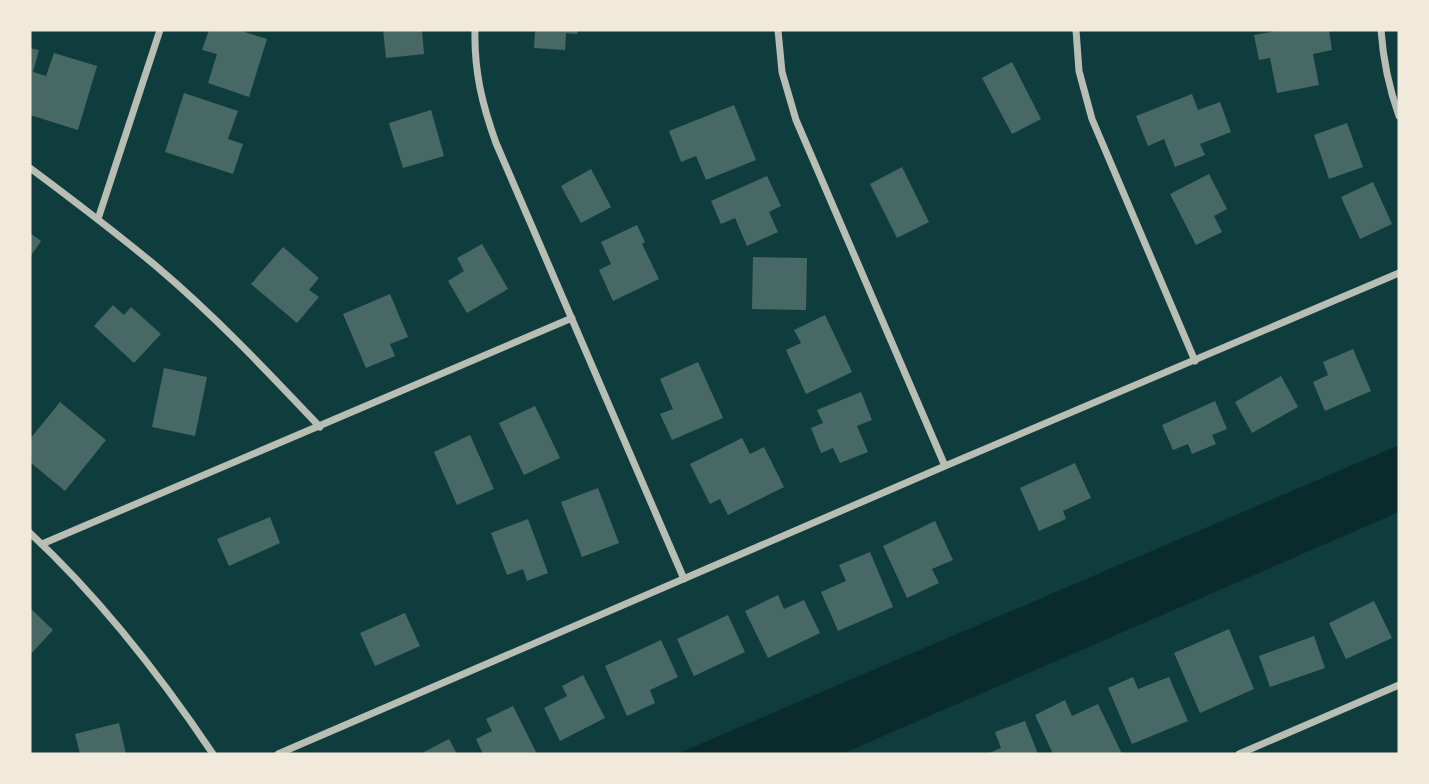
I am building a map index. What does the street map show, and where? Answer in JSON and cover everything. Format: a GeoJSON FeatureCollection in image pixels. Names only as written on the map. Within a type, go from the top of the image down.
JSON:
{"type":"FeatureCollection","features":[{"type":"Feature","properties":{"kind":"street"},"geometry":{"type":"LineString","coordinates":[[98,219],[160,30]]}},
{"type":"Feature","properties":{"kind":"street"},"geometry":{"type":"LineString","coordinates":[[475,30],[474,56],[478,85],[496,143],[684,579]]}},
{"type":"Feature","properties":{"kind":"street"},"geometry":{"type":"LineString","coordinates":[[778,30],[782,72],[796,120],[945,466]]}},
{"type":"Feature","properties":{"kind":"street"},"geometry":{"type":"LineString","coordinates":[[1076,30],[1079,71],[1091,119],[1195,361]]}},
{"type":"Feature","properties":{"kind":"street"},"geometry":{"type":"LineString","coordinates":[[1381,30],[1382,53],[1399,116]]}},
{"type":"Feature","properties":{"kind":"street"},"geometry":{"type":"LineString","coordinates":[[30,168],[158,267],[261,364],[320,427]]}},
{"type":"Feature","properties":{"kind":"street"},"geometry":{"type":"LineString","coordinates":[[278,754],[1399,273]]}},
{"type":"Feature","properties":{"kind":"street"},"geometry":{"type":"LineString","coordinates":[[41,544],[572,318]]}},
{"type":"Feature","properties":{"kind":"street"},"geometry":{"type":"LineString","coordinates":[[30,533],[101,607],[146,662],[213,754]]}},
{"type":"Feature","properties":{"kind":"street"},"geometry":{"type":"LineString","coordinates":[[1239,754],[1399,685]]}},
{"type":"Feature","properties":{"kind":"water"},"geometry":{"type":"Polygon","coordinates":[[[1399,445],[1399,512],[842,754],[677,754],[1399,445]]]}},
{"type":"Feature","properties":{"kind":"building"},"geometry":{"type":"Polygon","coordinates":[[[209,30],[238,30],[267,39],[249,97],[208,83],[217,54],[202,50],[209,30]]]}},
{"type":"Feature","properties":{"kind":"building"},"geometry":{"type":"Polygon","coordinates":[[[383,30],[422,30],[424,54],[386,58],[383,30]]]}},
{"type":"Feature","properties":{"kind":"building"},"geometry":{"type":"Polygon","coordinates":[[[535,30],[578,30],[577,34],[566,33],[565,50],[534,48],[535,30]]]}},
{"type":"Feature","properties":{"kind":"building"},"geometry":{"type":"Polygon","coordinates":[[[1281,30],[1329,30],[1332,50],[1313,54],[1319,85],[1277,93],[1270,58],[1259,60],[1254,35],[1281,30]]]}},
{"type":"Feature","properties":{"kind":"building"},"geometry":{"type":"Polygon","coordinates":[[[30,48],[39,50],[33,72],[46,76],[54,53],[97,66],[78,130],[30,115],[30,48]]]}},
{"type":"Feature","properties":{"kind":"building"},"geometry":{"type":"Polygon","coordinates":[[[1012,62],[1041,119],[1012,134],[982,78],[1012,62]]]}},
{"type":"Feature","properties":{"kind":"building"},"geometry":{"type":"Polygon","coordinates":[[[184,93],[238,111],[228,139],[243,144],[233,174],[165,152],[184,93]]]}},
{"type":"Feature","properties":{"kind":"building"},"geometry":{"type":"Polygon","coordinates":[[[1192,94],[1198,110],[1220,102],[1231,132],[1200,144],[1205,155],[1175,167],[1164,139],[1148,146],[1136,116],[1192,94]]]}},
{"type":"Feature","properties":{"kind":"building"},"geometry":{"type":"Polygon","coordinates":[[[734,105],[756,160],[706,180],[696,156],[681,162],[669,131],[734,105]]]}},
{"type":"Feature","properties":{"kind":"building"},"geometry":{"type":"Polygon","coordinates":[[[431,110],[444,156],[403,168],[389,123],[431,110]]]}},
{"type":"Feature","properties":{"kind":"building"},"geometry":{"type":"Polygon","coordinates":[[[1347,123],[1363,167],[1329,179],[1314,135],[1347,123]]]}},
{"type":"Feature","properties":{"kind":"building"},"geometry":{"type":"Polygon","coordinates":[[[902,167],[929,222],[897,238],[870,184],[902,167]]]}},
{"type":"Feature","properties":{"kind":"building"},"geometry":{"type":"Polygon","coordinates":[[[591,169],[611,207],[581,223],[561,186],[591,169]]]}},
{"type":"Feature","properties":{"kind":"building"},"geometry":{"type":"Polygon","coordinates":[[[1209,174],[1227,209],[1214,216],[1222,232],[1196,245],[1170,194],[1209,174]]]}},
{"type":"Feature","properties":{"kind":"building"},"geometry":{"type":"Polygon","coordinates":[[[767,176],[781,206],[769,212],[778,232],[747,246],[735,218],[721,224],[711,201],[767,176]]]}},
{"type":"Feature","properties":{"kind":"building"},"geometry":{"type":"Polygon","coordinates":[[[1373,182],[1392,224],[1360,239],[1341,197],[1373,182]]]}},
{"type":"Feature","properties":{"kind":"building"},"geometry":{"type":"Polygon","coordinates":[[[637,225],[645,242],[642,244],[659,279],[613,301],[599,270],[611,264],[601,242],[637,225]]]}},
{"type":"Feature","properties":{"kind":"building"},"geometry":{"type":"Polygon","coordinates":[[[30,233],[41,241],[30,257],[30,233]]]}},
{"type":"Feature","properties":{"kind":"building"},"geometry":{"type":"Polygon","coordinates":[[[482,244],[508,289],[467,313],[448,281],[464,271],[457,258],[482,244]]]}},
{"type":"Feature","properties":{"kind":"building"},"geometry":{"type":"Polygon","coordinates":[[[283,247],[319,278],[309,290],[319,297],[297,323],[251,284],[283,247]]]}},
{"type":"Feature","properties":{"kind":"building"},"geometry":{"type":"Polygon","coordinates":[[[753,257],[807,258],[806,310],[752,309],[753,257]]]}},
{"type":"Feature","properties":{"kind":"building"},"geometry":{"type":"Polygon","coordinates":[[[390,294],[408,337],[390,344],[395,356],[366,368],[343,314],[390,294]]]}},
{"type":"Feature","properties":{"kind":"building"},"geometry":{"type":"Polygon","coordinates":[[[113,305],[124,315],[131,307],[161,334],[134,363],[94,326],[113,305]]]}},
{"type":"Feature","properties":{"kind":"building"},"geometry":{"type":"Polygon","coordinates":[[[825,315],[852,372],[806,394],[786,350],[801,343],[794,330],[825,315]]]}},
{"type":"Feature","properties":{"kind":"building"},"geometry":{"type":"Polygon","coordinates":[[[1353,349],[1371,391],[1325,411],[1313,382],[1328,375],[1323,362],[1353,349]]]}},
{"type":"Feature","properties":{"kind":"building"},"geometry":{"type":"Polygon","coordinates":[[[698,362],[723,418],[672,440],[660,414],[673,409],[660,379],[698,362]]]}},
{"type":"Feature","properties":{"kind":"building"},"geometry":{"type":"Polygon","coordinates":[[[164,368],[207,377],[195,436],[152,427],[164,368]]]}},
{"type":"Feature","properties":{"kind":"building"},"geometry":{"type":"Polygon","coordinates":[[[1281,376],[1298,407],[1252,433],[1235,402],[1281,376]]]}},
{"type":"Feature","properties":{"kind":"building"},"geometry":{"type":"Polygon","coordinates":[[[861,392],[872,420],[857,426],[868,452],[840,463],[833,448],[821,453],[811,428],[823,423],[817,410],[861,392]]]}},
{"type":"Feature","properties":{"kind":"building"},"geometry":{"type":"Polygon","coordinates":[[[1215,401],[1227,429],[1212,435],[1216,444],[1192,454],[1188,444],[1173,450],[1162,425],[1215,401]]]}},
{"type":"Feature","properties":{"kind":"building"},"geometry":{"type":"Polygon","coordinates":[[[60,402],[106,440],[65,491],[30,462],[30,439],[60,402]]]}},
{"type":"Feature","properties":{"kind":"building"},"geometry":{"type":"Polygon","coordinates":[[[535,406],[560,458],[524,475],[499,423],[535,406]]]}},
{"type":"Feature","properties":{"kind":"building"},"geometry":{"type":"Polygon","coordinates":[[[470,435],[494,489],[457,505],[434,452],[470,435]]]}},
{"type":"Feature","properties":{"kind":"building"},"geometry":{"type":"Polygon","coordinates":[[[742,438],[750,454],[764,447],[784,487],[728,515],[720,499],[710,504],[690,464],[742,438]]]}},
{"type":"Feature","properties":{"kind":"building"},"geometry":{"type":"Polygon","coordinates":[[[1075,463],[1091,498],[1063,511],[1066,519],[1039,531],[1020,488],[1075,463]]]}},
{"type":"Feature","properties":{"kind":"building"},"geometry":{"type":"Polygon","coordinates":[[[598,488],[619,543],[582,557],[561,502],[598,488]]]}},
{"type":"Feature","properties":{"kind":"building"},"geometry":{"type":"Polygon","coordinates":[[[270,517],[280,543],[229,566],[217,539],[270,517]]]}},
{"type":"Feature","properties":{"kind":"building"},"geometry":{"type":"Polygon","coordinates":[[[528,519],[548,573],[527,581],[523,569],[507,575],[491,533],[528,519]]]}},
{"type":"Feature","properties":{"kind":"building"},"geometry":{"type":"Polygon","coordinates":[[[935,521],[953,560],[932,569],[939,583],[907,598],[883,546],[935,521]]]}},
{"type":"Feature","properties":{"kind":"building"},"geometry":{"type":"Polygon","coordinates":[[[870,552],[893,607],[838,631],[821,592],[846,581],[839,565],[870,552]]]}},
{"type":"Feature","properties":{"kind":"building"},"geometry":{"type":"Polygon","coordinates":[[[778,595],[784,609],[804,600],[820,633],[768,658],[745,611],[778,595]]]}},
{"type":"Feature","properties":{"kind":"building"},"geometry":{"type":"Polygon","coordinates":[[[1374,601],[1392,638],[1346,659],[1329,623],[1374,601]]]}},
{"type":"Feature","properties":{"kind":"building"},"geometry":{"type":"Polygon","coordinates":[[[30,608],[53,630],[30,655],[30,608]]]}},
{"type":"Feature","properties":{"kind":"building"},"geometry":{"type":"Polygon","coordinates":[[[405,613],[420,646],[375,666],[360,633],[405,613]]]}},
{"type":"Feature","properties":{"kind":"building"},"geometry":{"type":"Polygon","coordinates":[[[728,615],[745,652],[694,676],[677,639],[728,615]]]}},
{"type":"Feature","properties":{"kind":"building"},"geometry":{"type":"Polygon","coordinates":[[[1229,629],[1254,689],[1200,713],[1174,653],[1229,629]]]}},
{"type":"Feature","properties":{"kind":"building"},"geometry":{"type":"Polygon","coordinates":[[[1314,636],[1325,668],[1270,687],[1259,656],[1314,636]]]}},
{"type":"Feature","properties":{"kind":"building"},"geometry":{"type":"Polygon","coordinates":[[[661,640],[678,677],[650,690],[655,703],[627,716],[605,666],[661,640]]]}},
{"type":"Feature","properties":{"kind":"building"},"geometry":{"type":"Polygon","coordinates":[[[583,675],[605,718],[560,741],[544,708],[567,696],[562,686],[583,675]]]}},
{"type":"Feature","properties":{"kind":"building"},"geometry":{"type":"Polygon","coordinates":[[[1133,677],[1138,689],[1169,677],[1188,721],[1132,744],[1108,688],[1133,677]]]}},
{"type":"Feature","properties":{"kind":"building"},"geometry":{"type":"Polygon","coordinates":[[[1065,700],[1072,716],[1098,704],[1122,754],[1053,754],[1035,715],[1065,700]]]}},
{"type":"Feature","properties":{"kind":"building"},"geometry":{"type":"Polygon","coordinates":[[[513,706],[536,752],[483,754],[476,739],[492,731],[486,719],[513,706]]]}},
{"type":"Feature","properties":{"kind":"building"},"geometry":{"type":"Polygon","coordinates":[[[1025,721],[1038,754],[987,754],[1001,748],[995,732],[1025,721]]]}},
{"type":"Feature","properties":{"kind":"building"},"geometry":{"type":"Polygon","coordinates":[[[119,723],[126,754],[80,754],[75,734],[119,723]]]}},
{"type":"Feature","properties":{"kind":"building"},"geometry":{"type":"Polygon","coordinates":[[[449,739],[457,754],[420,754],[449,739]]]}}]}
